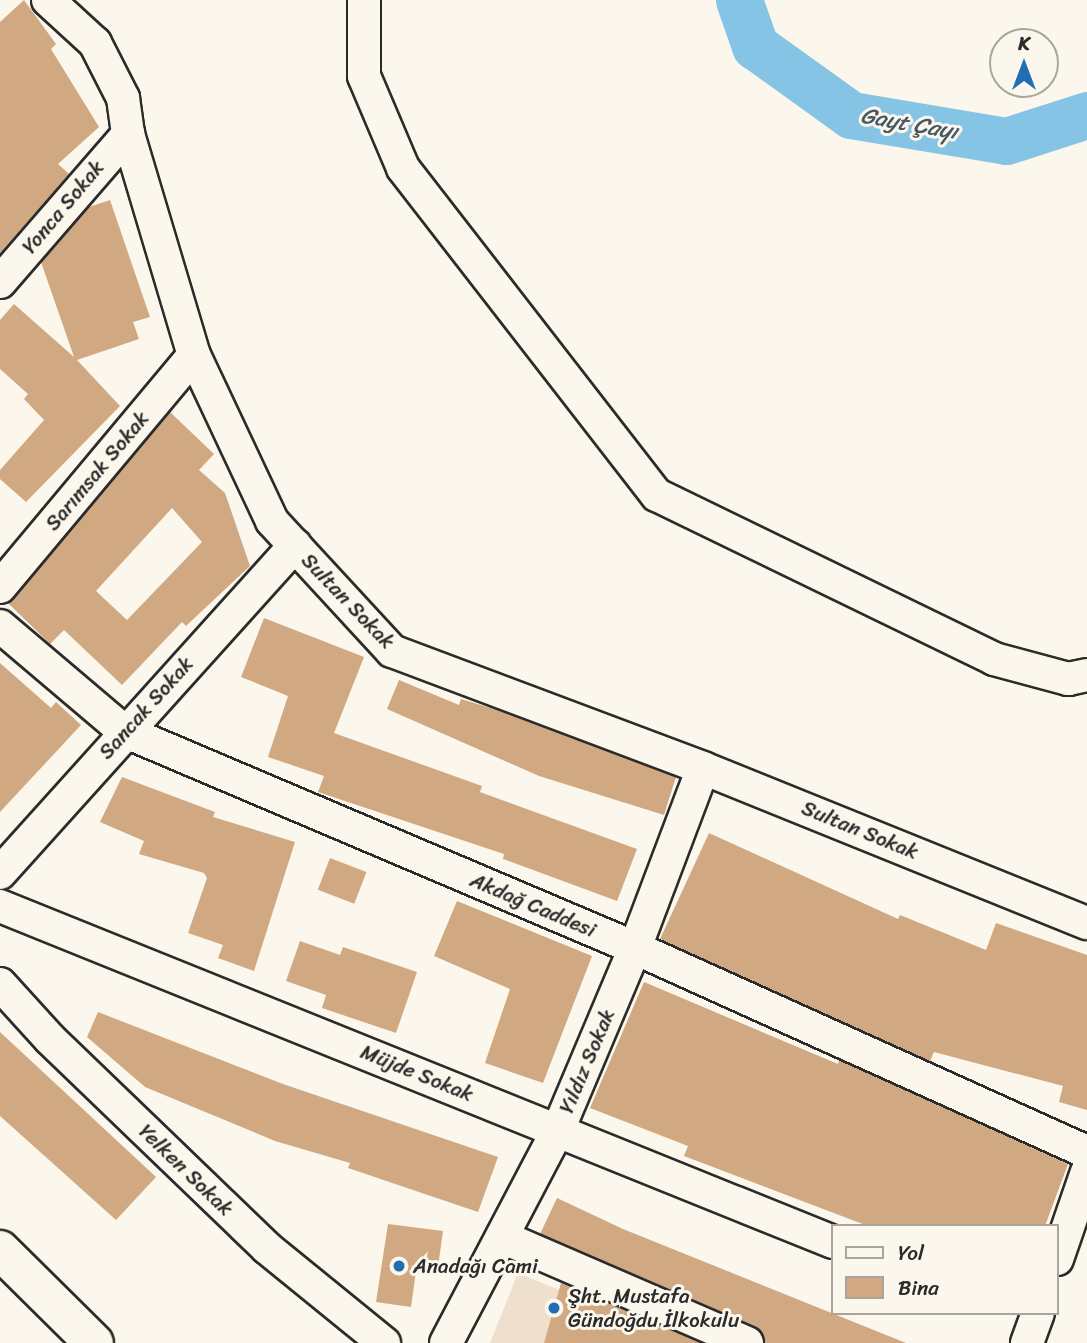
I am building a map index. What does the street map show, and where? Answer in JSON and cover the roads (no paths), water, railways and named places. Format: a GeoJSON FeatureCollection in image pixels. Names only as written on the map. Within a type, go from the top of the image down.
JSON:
{"type":"FeatureCollection","features":[{"type":"Feature","properties":{"kind":"street","name":"Sultan Sokak"},"geometry":{"type":"LineString","coordinates":[[48,0],[95,43],[123,98],[128,134],[194,355],[272,521],[392,651],[703,768],[1087,923]]}},
{"type":"Feature","properties":{"kind":"street"},"geometry":{"type":"LineString","coordinates":[[364,0],[364,76],[403,168],[657,495],[994,659],[1069,679],[1087,676]]}},
{"type":"Feature","properties":{"kind":"street","name":"Yonca Sokak"},"geometry":{"type":"LineString","coordinates":[[0,282],[128,134]]}},
{"type":"Feature","properties":{"kind":"street","name":"Sarımsak Sokak"},"geometry":{"type":"LineString","coordinates":[[0,587],[194,355]]}},
{"type":"Feature","properties":{"kind":"street","name":"Sancak Sokak"},"geometry":{"type":"LineString","coordinates":[[0,873],[124,731],[295,545]]}},
{"type":"Feature","properties":{"kind":"street","name":"Akdağ Caddesi"},"geometry":{"type":"LineString","coordinates":[[0,626],[124,731],[635,948],[1087,1152]]}},
{"type":"Feature","properties":{"kind":"street","name":"Yıldız Sokak"},"geometry":{"type":"LineString","coordinates":[[446,1343],[558,1130],[635,948],[703,768]]}},
{"type":"Feature","properties":{"kind":"street","name":"Müjde Sokak"},"geometry":{"type":"LineString","coordinates":[[0,906],[832,1241]]}},
{"type":"Feature","properties":{"kind":"street","name":"Yelken Sokak"},"geometry":{"type":"LineString","coordinates":[[0,984],[50,1039],[267,1248],[384,1343]]}},
{"type":"Feature","properties":{"kind":"street"},"geometry":{"type":"LineString","coordinates":[[1059,1252],[1087,1172]]}},
{"type":"Feature","properties":{"kind":"street"},"geometry":{"type":"LineString","coordinates":[[502,1237],[747,1343]]}},
{"type":"Feature","properties":{"kind":"street"},"geometry":{"type":"LineString","coordinates":[[0,1250],[94,1343]]}},
{"type":"Feature","properties":{"kind":"waterway","name":"Gayt Çayı"},"geometry":{"type":"LineString","coordinates":[[739,0],[755,46],[851,115],[1006,141],[1087,115]]}},
{"type":"Feature","properties":{"kind":"place","name":"Anadağı Cami"},"geometry":{"type":"Point","coordinates":[399,1266]}},
{"type":"Feature","properties":{"kind":"place","name":"Şht. Mustafa Gündoğdu İlkokulu"},"geometry":{"type":"Point","coordinates":[554,1308]}}]}
